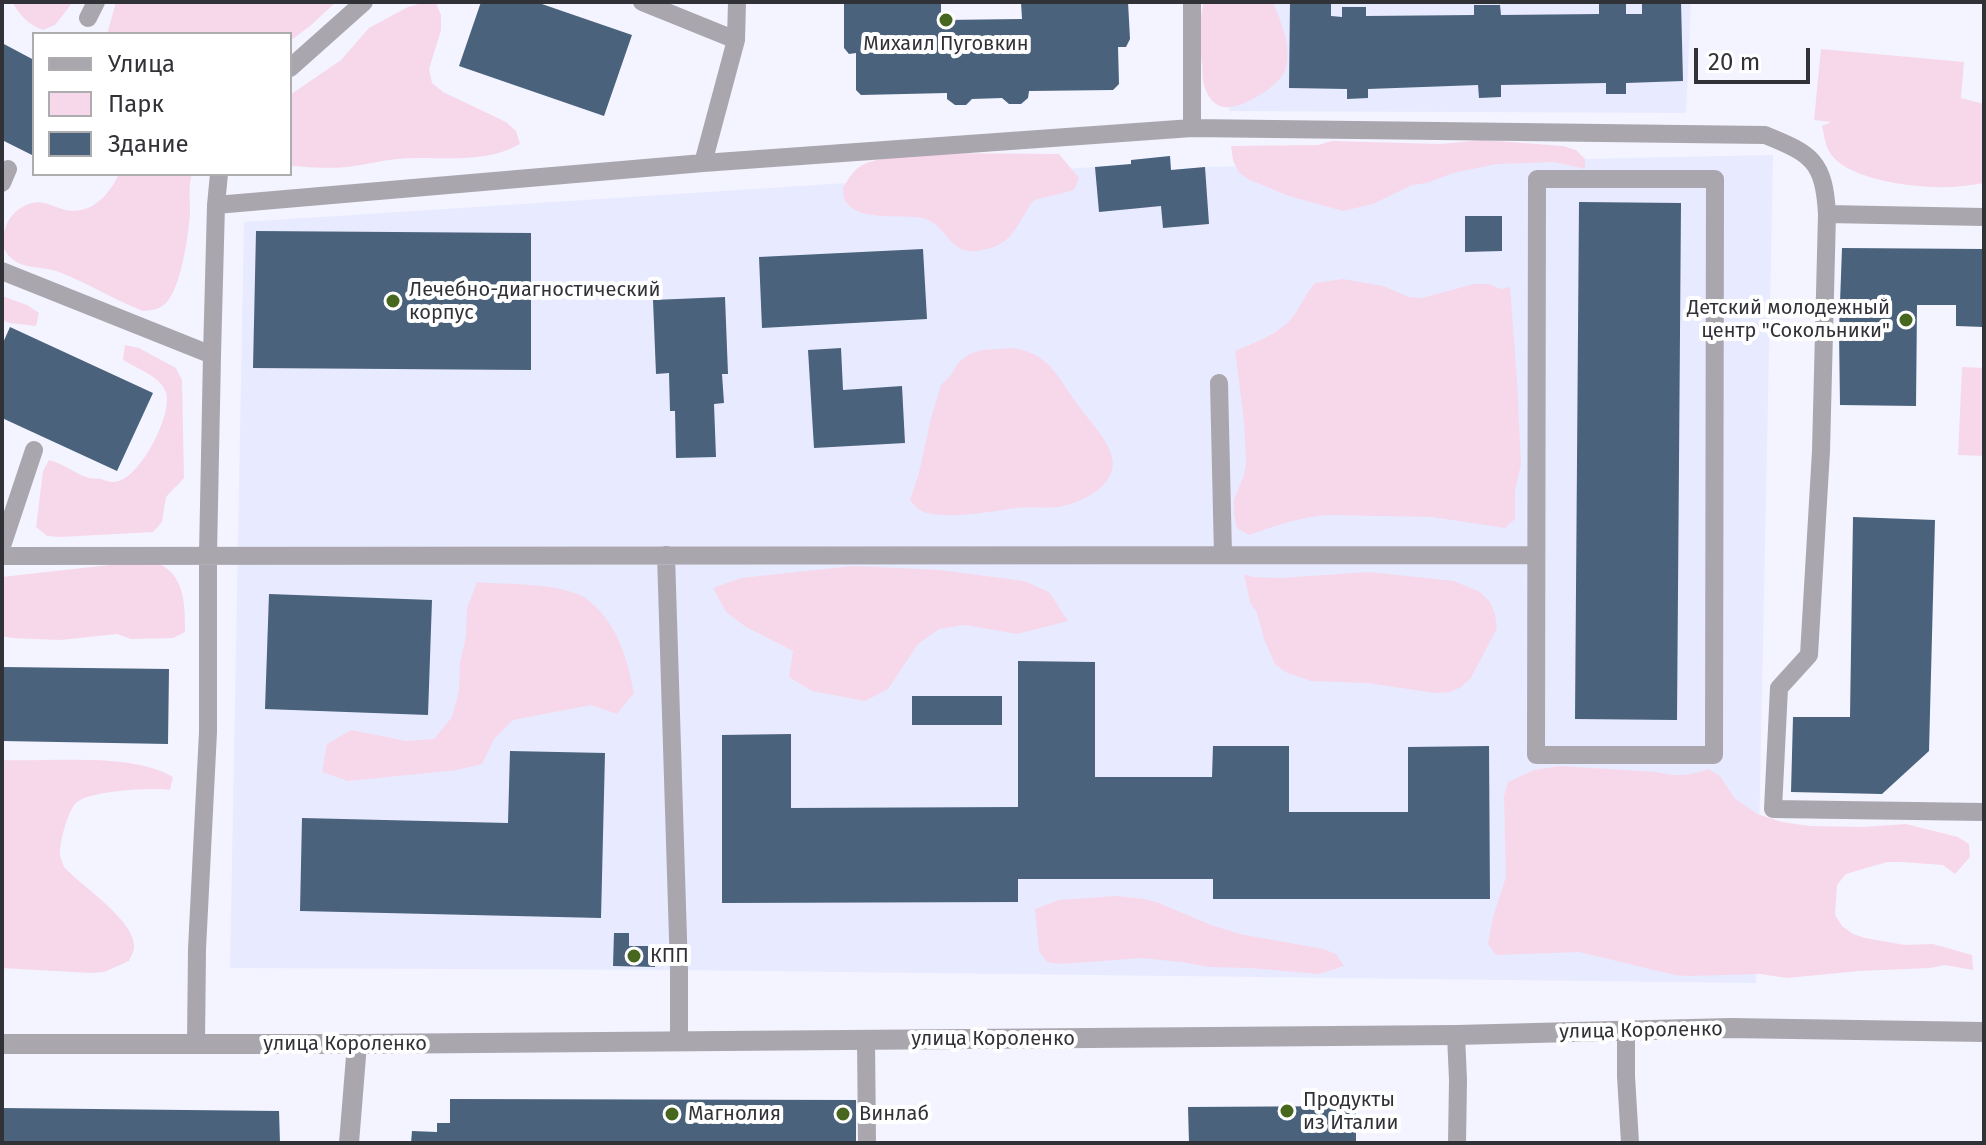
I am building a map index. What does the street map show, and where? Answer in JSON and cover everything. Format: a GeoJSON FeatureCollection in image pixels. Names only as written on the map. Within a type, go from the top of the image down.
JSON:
{"type":"FeatureCollection","features":[{"type":"Feature","properties":{"kind":"street","name":"улица Короленко"},"geometry":{"type":"LineString","coordinates":[[2,1044],[1456,1035],[1730,1028],[1984,1032]]}},
{"type":"Feature","properties":{"kind":"street"},"geometry":{"type":"LineString","coordinates":[[349,1143],[357,1044]]}},
{"type":"Feature","properties":{"kind":"lane"},"geometry":{"type":"LineString","coordinates":[[292,66],[364,2]]}},
{"type":"Feature","properties":{"kind":"lane"},"geometry":{"type":"LineString","coordinates":[[642,2],[736,40]]}},
{"type":"Feature","properties":{"kind":"lane"},"geometry":{"type":"LineString","coordinates":[[703,163],[736,40],[737,2]]}},
{"type":"Feature","properties":{"kind":"lane"},"geometry":{"type":"LineString","coordinates":[[1192,2],[1192,128]]}},
{"type":"Feature","properties":{"kind":"lane"},"geometry":{"type":"LineString","coordinates":[[216,205],[703,163],[1192,128],[1765,135],[1799,148],[1819,169],[1826,189],[1827,214],[1821,451],[1809,655],[1779,688],[1773,809],[1984,812]]}},
{"type":"Feature","properties":{"kind":"lane"},"geometry":{"type":"LineString","coordinates":[[196,1044],[197,949],[208,732],[208,555],[219,176]]}},
{"type":"Feature","properties":{"kind":"lane"},"geometry":{"type":"LineString","coordinates":[[1537,179],[1715,179],[1714,755],[1536,755],[1536,555],[1537,179]]}},
{"type":"Feature","properties":{"kind":"lane"},"geometry":{"type":"LineString","coordinates":[[1827,214],[1984,217]]}},
{"type":"Feature","properties":{"kind":"lane"},"geometry":{"type":"LineString","coordinates":[[2,271],[212,355]]}},
{"type":"Feature","properties":{"kind":"lane"},"geometry":{"type":"LineString","coordinates":[[1219,383],[1223,555]]}},
{"type":"Feature","properties":{"kind":"lane"},"geometry":{"type":"LineString","coordinates":[[2,546],[34,450]]}},
{"type":"Feature","properties":{"kind":"lane"},"geometry":{"type":"LineString","coordinates":[[666,555],[679,1040]]}},
{"type":"Feature","properties":{"kind":"lane"},"geometry":{"type":"LineString","coordinates":[[2,556],[1536,555]]}},
{"type":"Feature","properties":{"kind":"lane"},"geometry":{"type":"LineString","coordinates":[[1626,1030],[1630,1143]]}},
{"type":"Feature","properties":{"kind":"lane"},"geometry":{"type":"LineString","coordinates":[[1456,1035],[1457,1143]]}},
{"type":"Feature","properties":{"kind":"lane"},"geometry":{"type":"LineString","coordinates":[[866,1039],[867,1143]]}},
{"type":"Feature","properties":{"kind":"shaded area"},"geometry":{"type":"Polygon","coordinates":[[[1229,2],[1691,2],[1686,113],[1229,111],[1229,2]]]}},
{"type":"Feature","properties":{"kind":"shaded area"},"geometry":{"type":"Polygon","coordinates":[[[1773,155],[1756,983],[679,970],[230,968],[244,222],[1095,167],[1170,156],[1171,170],[1773,155]]]}},
{"type":"Feature","properties":{"kind":"green space"},"geometry":{"type":"Polygon","coordinates":[[[12,2],[73,2],[55,25],[43,30],[25,19],[12,2]]]}},
{"type":"Feature","properties":{"kind":"green space"},"geometry":{"type":"Polygon","coordinates":[[[116,2],[336,2],[292,40],[292,32],[108,32],[116,2]]]}},
{"type":"Feature","properties":{"kind":"green space"},"geometry":{"type":"Polygon","coordinates":[[[1204,2],[1273,2],[1281,24],[1287,47],[1285,71],[1270,88],[1232,107],[1216,104],[1205,88],[1200,33],[1204,2]]]}},
{"type":"Feature","properties":{"kind":"green space"},"geometry":{"type":"Polygon","coordinates":[[[436,3],[441,15],[441,30],[429,69],[432,83],[443,92],[506,122],[516,131],[520,144],[505,151],[475,157],[397,159],[340,168],[292,166],[292,94],[341,60],[369,28],[408,7],[436,3]]]}},
{"type":"Feature","properties":{"kind":"green space"},"geometry":{"type":"Polygon","coordinates":[[[1821,49],[1964,62],[1961,98],[1984,104],[1984,183],[1946,187],[1907,185],[1861,174],[1836,160],[1828,148],[1822,126],[1831,122],[1814,120],[1821,49]]]}},
{"type":"Feature","properties":{"kind":"green space"},"geometry":{"type":"Polygon","coordinates":[[[1483,140],[1563,146],[1576,150],[1585,159],[1585,169],[1554,162],[1497,164],[1412,185],[1373,204],[1343,211],[1289,196],[1250,180],[1239,173],[1231,146],[1318,145],[1332,141],[1441,144],[1483,140]]]}},
{"type":"Feature","properties":{"kind":"green space"},"geometry":{"type":"Polygon","coordinates":[[[944,153],[1059,154],[1079,178],[1074,190],[1034,200],[1007,239],[977,251],[959,248],[931,221],[870,215],[851,208],[845,201],[843,188],[856,169],[867,163],[900,156],[944,153]]]}},
{"type":"Feature","properties":{"kind":"green space"},"geometry":{"type":"Polygon","coordinates":[[[118,176],[192,176],[188,233],[180,273],[171,296],[155,309],[143,311],[59,272],[26,266],[5,252],[4,234],[8,222],[23,206],[40,202],[72,211],[81,210],[96,203],[118,176]]]}},
{"type":"Feature","properties":{"kind":"green space"},"geometry":{"type":"Polygon","coordinates":[[[1343,279],[1383,286],[1409,297],[1422,298],[1474,284],[1488,284],[1501,289],[1510,287],[1521,464],[1515,491],[1515,519],[1505,528],[1432,517],[1330,515],[1299,519],[1249,535],[1237,528],[1234,500],[1246,462],[1235,351],[1285,325],[1315,283],[1343,279]]]}},
{"type":"Feature","properties":{"kind":"green space"},"geometry":{"type":"Polygon","coordinates":[[[2,296],[39,313],[36,326],[2,320],[2,296]]]}},
{"type":"Feature","properties":{"kind":"green space"},"geometry":{"type":"Polygon","coordinates":[[[125,345],[139,348],[176,368],[182,380],[184,478],[166,497],[162,522],[153,532],[47,536],[36,527],[43,471],[49,460],[89,478],[113,482],[133,472],[159,431],[167,403],[166,393],[154,377],[123,360],[125,345]]]}},
{"type":"Feature","properties":{"kind":"green space"},"geometry":{"type":"Polygon","coordinates":[[[1012,348],[1034,355],[1050,366],[1106,443],[1112,457],[1110,476],[1087,497],[1059,507],[1021,507],[952,515],[938,515],[918,509],[910,500],[941,385],[969,354],[1012,348]]]}},
{"type":"Feature","properties":{"kind":"green space"},"geometry":{"type":"Polygon","coordinates":[[[1962,367],[1984,368],[1984,456],[1958,455],[1962,367]]]}},
{"type":"Feature","properties":{"kind":"green space"},"geometry":{"type":"Polygon","coordinates":[[[136,562],[160,565],[176,579],[183,596],[185,632],[173,638],[131,639],[117,634],[60,640],[2,636],[2,577],[136,562]]]}},
{"type":"Feature","properties":{"kind":"green space"},"geometry":{"type":"Polygon","coordinates":[[[853,566],[940,570],[1024,581],[1049,592],[1068,621],[1017,634],[965,625],[939,629],[918,644],[888,689],[865,701],[812,691],[789,677],[793,651],[746,627],[726,612],[713,588],[741,578],[853,566]]]}},
{"type":"Feature","properties":{"kind":"green space"},"geometry":{"type":"Polygon","coordinates":[[[1369,572],[1454,581],[1480,592],[1490,602],[1497,628],[1471,678],[1461,687],[1436,693],[1367,683],[1311,681],[1285,672],[1275,664],[1250,602],[1244,574],[1281,578],[1369,572]]]}},
{"type":"Feature","properties":{"kind":"green space"},"geometry":{"type":"Polygon","coordinates":[[[477,582],[544,586],[582,596],[605,617],[617,637],[634,693],[617,714],[591,705],[513,720],[494,739],[482,764],[457,770],[348,781],[322,772],[327,744],[351,730],[406,741],[434,739],[452,717],[459,691],[467,608],[477,582]]]}},
{"type":"Feature","properties":{"kind":"green space"},"geometry":{"type":"Polygon","coordinates":[[[2,760],[114,761],[156,769],[173,777],[170,790],[122,791],[84,798],[74,806],[63,835],[60,855],[64,867],[127,927],[134,949],[129,961],[104,972],[91,973],[2,968],[2,760]]]}},
{"type":"Feature","properties":{"kind":"green space"},"geometry":{"type":"Polygon","coordinates":[[[1560,766],[1676,775],[1708,769],[1720,776],[1735,799],[1757,814],[1782,822],[1863,827],[1906,824],[1958,837],[1969,844],[1970,857],[1955,874],[1943,865],[1887,862],[1846,874],[1837,885],[1835,915],[1842,926],[1865,938],[1905,945],[1933,944],[1972,955],[1973,970],[1945,965],[1787,978],[1760,974],[1688,976],[1579,952],[1496,955],[1488,944],[1506,877],[1504,796],[1508,782],[1534,770],[1560,766]]]}},
{"type":"Feature","properties":{"kind":"green space"},"geometry":{"type":"Polygon","coordinates":[[[1116,896],[1159,903],[1240,934],[1323,949],[1336,954],[1344,966],[1319,974],[1209,967],[1142,958],[1060,964],[1047,962],[1039,951],[1035,909],[1059,900],[1116,896]]]}},
{"type":"Feature","properties":{"kind":"building"},"geometry":{"type":"Polygon","coordinates":[[[481,2],[536,2],[632,35],[604,116],[459,66],[481,2]]]}},
{"type":"Feature","properties":{"kind":"building"},"geometry":{"type":"Polygon","coordinates":[[[844,2],[941,2],[941,20],[946,20],[1022,19],[1021,2],[1128,2],[1130,39],[1126,47],[1118,47],[1119,84],[1113,90],[1029,91],[1028,98],[1021,104],[1009,104],[1002,98],[972,99],[966,105],[955,105],[947,99],[947,93],[861,95],[856,90],[856,53],[849,54],[844,48],[844,2]]]}},
{"type":"Feature","properties":{"kind":"building"},"geometry":{"type":"Polygon","coordinates":[[[1290,2],[1331,2],[1331,16],[1342,17],[1342,7],[1366,7],[1366,16],[1474,15],[1474,5],[1500,5],[1501,15],[1599,14],[1599,3],[1626,3],[1626,14],[1642,14],[1642,2],[1681,2],[1683,81],[1626,83],[1626,94],[1606,94],[1606,83],[1501,85],[1501,97],[1479,98],[1478,85],[1368,89],[1368,98],[1347,99],[1347,89],[1289,88],[1290,2]]]}},
{"type":"Feature","properties":{"kind":"building"},"geometry":{"type":"Polygon","coordinates":[[[2,43],[32,59],[32,155],[2,140],[2,43]]]}},
{"type":"Feature","properties":{"kind":"building"},"geometry":{"type":"Polygon","coordinates":[[[1170,156],[1171,170],[1205,167],[1209,224],[1163,228],[1161,206],[1099,212],[1095,167],[1170,156]]]}},
{"type":"Feature","properties":{"kind":"building"},"geometry":{"type":"Polygon","coordinates":[[[1579,202],[1681,203],[1677,720],[1575,719],[1579,202]]]}},
{"type":"Feature","properties":{"kind":"building"},"geometry":{"type":"Polygon","coordinates":[[[1465,216],[1502,216],[1502,251],[1465,252],[1465,216]]]}},
{"type":"Feature","properties":{"kind":"building","name":"Лечебно-диагностический корпус"},"geometry":{"type":"Polygon","coordinates":[[[256,231],[531,233],[531,370],[253,368],[256,231]]]}},
{"type":"Feature","properties":{"kind":"building"},"geometry":{"type":"Polygon","coordinates":[[[1842,248],[1984,249],[1984,327],[1956,326],[1956,305],[1917,305],[1916,406],[1840,405],[1842,248]]]}},
{"type":"Feature","properties":{"kind":"building"},"geometry":{"type":"Polygon","coordinates":[[[923,249],[927,319],[762,328],[759,257],[923,249]]]}},
{"type":"Feature","properties":{"kind":"building"},"geometry":{"type":"Polygon","coordinates":[[[725,297],[728,374],[722,374],[724,403],[714,404],[716,457],[676,458],[675,411],[670,411],[669,373],[656,374],[653,300],[725,297]]]}},
{"type":"Feature","properties":{"kind":"building"},"geometry":{"type":"Polygon","coordinates":[[[10,327],[153,393],[117,471],[2,418],[2,345],[10,327]]]}},
{"type":"Feature","properties":{"kind":"building"},"geometry":{"type":"Polygon","coordinates":[[[841,348],[843,390],[902,386],[905,443],[814,448],[808,350],[841,348]]]}},
{"type":"Feature","properties":{"kind":"building"},"geometry":{"type":"Polygon","coordinates":[[[1853,517],[1935,520],[1929,751],[1882,794],[1791,792],[1793,717],[1850,717],[1853,517]]]}},
{"type":"Feature","properties":{"kind":"building"},"geometry":{"type":"Polygon","coordinates":[[[269,594],[432,600],[428,715],[265,709],[269,594]]]}},
{"type":"Feature","properties":{"kind":"building"},"geometry":{"type":"Polygon","coordinates":[[[1018,661],[1095,662],[1095,777],[1212,777],[1213,746],[1289,746],[1289,812],[1408,812],[1408,747],[1489,746],[1490,899],[1213,899],[1213,879],[1018,879],[1018,902],[722,903],[722,735],[791,734],[791,808],[1018,807],[1018,661]]]}},
{"type":"Feature","properties":{"kind":"building"},"geometry":{"type":"Polygon","coordinates":[[[2,667],[169,669],[168,744],[2,741],[2,667]]]}},
{"type":"Feature","properties":{"kind":"building"},"geometry":{"type":"Polygon","coordinates":[[[912,696],[1002,696],[1002,725],[912,725],[912,696]]]}},
{"type":"Feature","properties":{"kind":"building"},"geometry":{"type":"Polygon","coordinates":[[[510,751],[605,753],[601,918],[300,911],[302,818],[508,823],[510,751]]]}},
{"type":"Feature","properties":{"kind":"building","name":"КПП"},"geometry":{"type":"Polygon","coordinates":[[[614,933],[629,933],[629,946],[655,946],[655,967],[613,966],[614,933]]]}},
{"type":"Feature","properties":{"kind":"building"},"geometry":{"type":"Polygon","coordinates":[[[450,1099],[856,1100],[856,1143],[411,1143],[412,1131],[437,1132],[437,1123],[450,1123],[450,1099]]]}},
{"type":"Feature","properties":{"kind":"building"},"geometry":{"type":"Polygon","coordinates":[[[1356,1106],[1356,1143],[1189,1143],[1188,1107],[1356,1106]]]}},
{"type":"Feature","properties":{"kind":"building"},"geometry":{"type":"Polygon","coordinates":[[[2,1108],[279,1111],[280,1143],[2,1143],[2,1108]]]}},
{"type":"Feature","properties":{"kind":"place","name":"Михаил Пуговкин"},"geometry":{"type":"Point","coordinates":[946,20]}},
{"type":"Feature","properties":{"kind":"place","name":"Лечебно-диагностический корпус"},"geometry":{"type":"Point","coordinates":[393,301]}},
{"type":"Feature","properties":{"kind":"place","name":"Детский молодежный центр \"Сокольники\""},"geometry":{"type":"Point","coordinates":[1906,320]}},
{"type":"Feature","properties":{"kind":"place","name":"КПП"},"geometry":{"type":"Point","coordinates":[634,956]}},
{"type":"Feature","properties":{"kind":"place","name":"Продукты из Италии"},"geometry":{"type":"Point","coordinates":[1287,1111]}},
{"type":"Feature","properties":{"kind":"place","name":"Магнолия"},"geometry":{"type":"Point","coordinates":[672,1114]}},
{"type":"Feature","properties":{"kind":"place","name":"Винлаб"},"geometry":{"type":"Point","coordinates":[843,1114]}}]}
